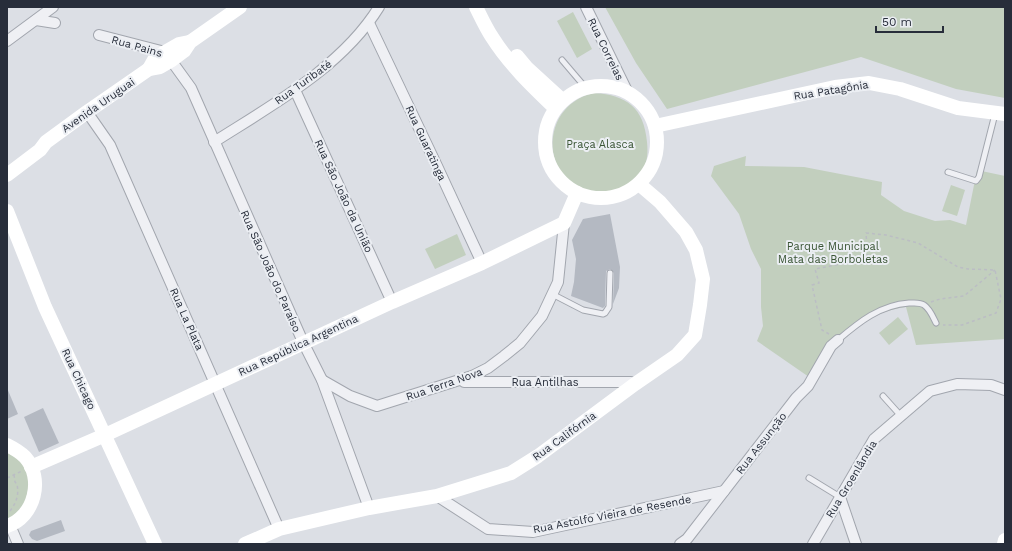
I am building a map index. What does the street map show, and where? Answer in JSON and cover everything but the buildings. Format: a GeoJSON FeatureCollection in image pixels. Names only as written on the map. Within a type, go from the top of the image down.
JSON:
{"type":"FeatureCollection","features":[{"type":"Feature","properties":{"kind":"street"},"geometry":{"type":"LineString","coordinates":[[7,41],[53,7]]}},
{"type":"Feature","properties":{"kind":"street","name":"Avenida Uruguai"},"geometry":{"type":"LineString","coordinates":[[7,175],[40,150],[46,142],[87,112],[149,69],[160,67],[168,56],[184,51],[190,42],[240,7]]}},
{"type":"Feature","properties":{"kind":"street","name":"Rua Turibaté"},"geometry":{"type":"LineString","coordinates":[[214,142],[295,90],[333,60],[369,23],[379,7]]}},
{"type":"Feature","properties":{"kind":"street"},"geometry":{"type":"LineString","coordinates":[[476,7],[491,36],[525,80],[559,104]]}},
{"type":"Feature","properties":{"kind":"street"},"geometry":{"type":"LineString","coordinates":[[483,7],[497,32],[559,104]]}},
{"type":"Feature","properties":{"kind":"street","name":"Rua Correias"},"geometry":{"type":"LineString","coordinates":[[586,7],[627,91]]}},
{"type":"Feature","properties":{"kind":"street"},"geometry":{"type":"LineString","coordinates":[[36,20],[54,23]]}},
{"type":"Feature","properties":{"kind":"street","name":"Rua Guaratinga"},"geometry":{"type":"LineString","coordinates":[[369,23],[482,263]]}},
{"type":"Feature","properties":{"kind":"street","name":"Rua Pains"},"geometry":{"type":"LineString","coordinates":[[99,36],[168,56]]}},
{"type":"Feature","properties":{"kind":"street","name":"Rua São João do Paraíso"},"geometry":{"type":"LineString","coordinates":[[168,56],[191,88],[303,342],[322,380],[369,508]]}},
{"type":"Feature","properties":{"kind":"street","name":"Rua Patagônia"},"geometry":{"type":"LineString","coordinates":[[655,126],[835,87],[869,83],[900,89],[958,108],[1000,113]]}},
{"type":"Feature","properties":{"kind":"street"},"geometry":{"type":"LineString","coordinates":[[599,85],[613,86],[627,91],[639,100],[649,112],[655,126],[658,142],[656,158],[649,172],[639,184],[630,191],[610,198],[599,198],[577,193],[564,184],[556,175],[546,156],[544,139],[548,123],[559,104],[573,92],[584,87],[599,85]]}},
{"type":"Feature","properties":{"kind":"street","name":"Rua São João da União"},"geometry":{"type":"LineString","coordinates":[[295,90],[392,302]]}},
{"type":"Feature","properties":{"kind":"street","name":"Rua La Plata"},"geometry":{"type":"LineString","coordinates":[[87,112],[110,145],[279,529]]}},
{"type":"Feature","properties":{"kind":"street","name":"Avenida Uruguai"},"geometry":{"type":"LineString","coordinates":[[7,165],[36,145],[46,142]]}},
{"type":"Feature","properties":{"kind":"street","name":"Rua Califórnia"},"geometry":{"type":"LineString","coordinates":[[246,544],[279,529],[369,508],[437,496],[511,473],[538,456],[635,384],[677,355],[695,335],[700,305],[702,279],[696,250],[686,232],[660,202],[639,184]]}},
{"type":"Feature","properties":{"kind":"street","name":"Rua Terra Nova"},"geometry":{"type":"LineString","coordinates":[[322,380],[350,396],[377,406],[472,376],[488,368],[520,343],[542,316],[558,282],[564,223],[577,193]]}},
{"type":"Feature","properties":{"kind":"street","name":"Rua Chicago"},"geometry":{"type":"LineString","coordinates":[[7,211],[46,306],[155,544]]}},
{"type":"Feature","properties":{"kind":"street","name":"Rua República Argentina"},"geometry":{"type":"LineString","coordinates":[[31,467],[216,384],[303,342],[482,263],[564,223]]}},
{"type":"Feature","properties":{"kind":"street","name":"Rua Assunção"},"geometry":{"type":"LineString","coordinates":[[685,542],[796,398],[808,386],[831,346],[838,340]]}},
{"type":"Feature","properties":{"kind":"street","name":"Rua Antilhas"},"geometry":{"type":"LineString","coordinates":[[454,382],[631,382],[635,384]]}},
{"type":"Feature","properties":{"kind":"street","name":"Rua Groenlândia"},"geometry":{"type":"LineString","coordinates":[[813,544],[874,439],[930,391],[957,384],[991,385],[1005,390]]}},
{"type":"Feature","properties":{"kind":"street"},"geometry":{"type":"LineString","coordinates":[[7,444],[25,457],[31,467],[36,488],[28,511],[8,521],[18,544]]}},
{"type":"Feature","properties":{"kind":"street","name":"Rua Astolfo Vieira de Resende"},"geometry":{"type":"LineString","coordinates":[[437,496],[488,529],[533,532],[724,491]]}},
{"type":"Feature","properties":{"kind":"street"},"geometry":{"type":"LineString","coordinates":[[840,497],[856,544]]}},
{"type":"Feature","properties":{"kind":"street"},"geometry":{"type":"LineString","coordinates":[[1004,544],[1005,540]]}},
{"type":"Feature","properties":{"kind":"lane"},"geometry":{"type":"LineString","coordinates":[[562,60],[584,87]]}},
{"type":"Feature","properties":{"kind":"lane"},"geometry":{"type":"LineString","coordinates":[[948,172],[976,180],[979,177],[1000,113]]}},
{"type":"Feature","properties":{"kind":"lane"},"geometry":{"type":"LineString","coordinates":[[552,294],[583,310],[603,314],[609,307],[610,273]]}},
{"type":"Feature","properties":{"kind":"lane"},"geometry":{"type":"LineString","coordinates":[[838,340],[857,324],[879,310],[904,303],[916,302],[923,304],[937,324]]}},
{"type":"Feature","properties":{"kind":"lane"},"geometry":{"type":"LineString","coordinates":[[883,396],[900,416]]}},
{"type":"Feature","properties":{"kind":"lane"},"geometry":{"type":"LineString","coordinates":[[809,478],[840,497]]}},
{"type":"Feature","properties":{"kind":"path"},"geometry":{"type":"LineString","coordinates":[[838,340],[822,330],[812,285],[819,283],[815,269],[868,259],[866,233],[886,234],[918,242],[958,267],[994,270]]}},
{"type":"Feature","properties":{"kind":"path"},"geometry":{"type":"LineString","coordinates":[[923,304],[940,299],[964,296],[994,270]]}},
{"type":"Feature","properties":{"kind":"path"},"geometry":{"type":"LineString","coordinates":[[937,324],[962,324],[996,313],[1002,299],[994,270]]}},
{"type":"Feature","properties":{"kind":"path"},"geometry":{"type":"LineString","coordinates":[[7,478],[31,467]]}},
{"type":"Feature","properties":{"kind":"path"},"geometry":{"type":"LineString","coordinates":[[8,521],[18,495],[14,475]]}},
{"type":"Feature","properties":{"kind":"green space"},"geometry":{"type":"Polygon","coordinates":[[[605,7],[1005,7],[1005,98],[956,89],[861,57],[667,109],[636,63],[605,7]]]}},
{"type":"Feature","properties":{"kind":"green space"},"geometry":{"type":"Polygon","coordinates":[[[573,12],[592,49],[577,58],[557,21],[573,12]]]}},
{"type":"Feature","properties":{"kind":"green space","name":"Praça Alasca"},"geometry":{"type":"Polygon","coordinates":[[[594,93],[616,97],[624,100],[632,106],[638,112],[642,120],[647,142],[646,162],[643,170],[629,184],[604,192],[583,189],[568,180],[558,166],[553,149],[554,132],[561,115],[574,101],[594,93]]]}},
{"type":"Feature","properties":{"kind":"green space","name":"Parque Municipal Mata das Borboletas"},"geometry":{"type":"Polygon","coordinates":[[[746,156],[745,166],[804,167],[882,182],[881,195],[904,211],[935,221],[950,220],[966,225],[977,170],[1005,176],[1005,339],[916,345],[906,307],[895,309],[876,316],[860,325],[838,346],[830,343],[809,377],[757,341],[763,326],[761,307],[761,269],[751,249],[739,214],[711,176],[714,166],[746,156]]]}},
{"type":"Feature","properties":{"kind":"green space"},"geometry":{"type":"Polygon","coordinates":[[[951,185],[965,190],[957,216],[942,211],[951,185]]]}},
{"type":"Feature","properties":{"kind":"green space"},"geometry":{"type":"Polygon","coordinates":[[[457,234],[466,255],[435,269],[425,249],[457,234]]]}},
{"type":"Feature","properties":{"kind":"green space"},"geometry":{"type":"Polygon","coordinates":[[[898,317],[908,329],[889,345],[879,333],[898,317]]]}},
{"type":"Feature","properties":{"kind":"green space"},"geometry":{"type":"Polygon","coordinates":[[[7,450],[21,460],[27,471],[30,483],[24,506],[7,521],[7,450]]]}}]}
